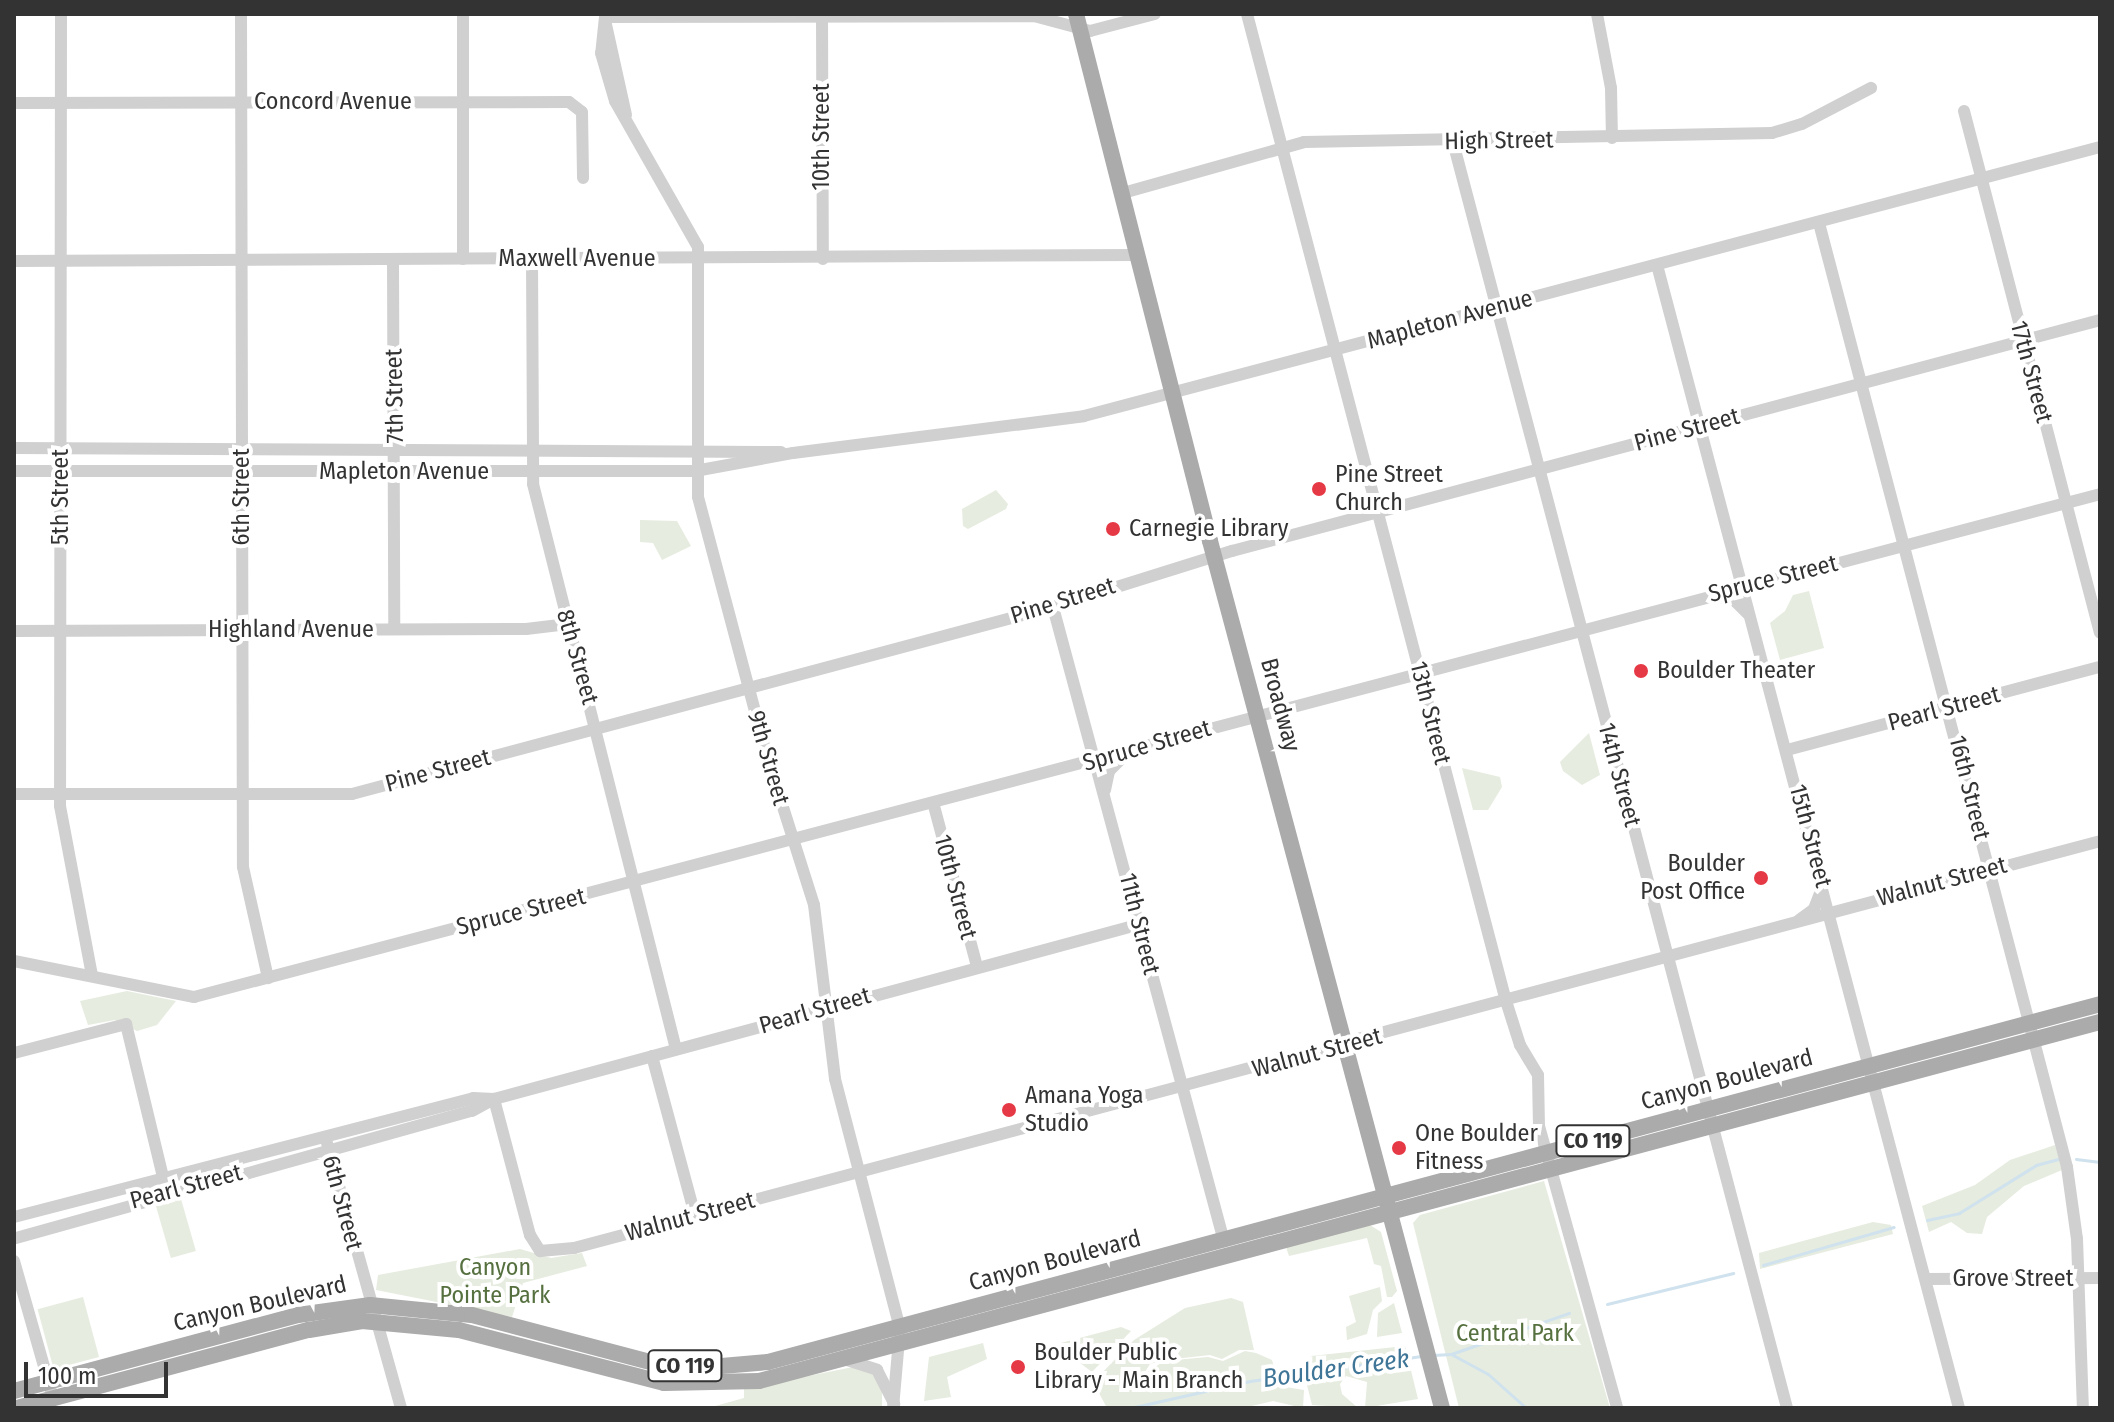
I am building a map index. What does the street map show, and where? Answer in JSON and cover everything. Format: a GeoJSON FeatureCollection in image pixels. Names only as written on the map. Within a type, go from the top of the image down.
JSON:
{"type":"FeatureCollection","features":[{"type":"Feature","properties":{"kind":"main road","name":"Broadway"},"geometry":{"type":"LineString","coordinates":[[1079,22],[1441,1405]]}},
{"type":"Feature","properties":{"kind":"main road","name":"Canyon Boulevard"},"geometry":{"type":"LineString","coordinates":[[1872,1074],[2031,1022],[2100,1004]]}},
{"type":"Feature","properties":{"kind":"main road","name":"Canyon Boulevard"},"geometry":{"type":"LineString","coordinates":[[17,1408],[51,1390],[298,1315],[370,1305],[450,1311],[632,1359],[683,1366],[768,1362],[901,1336],[1392,1213],[1550,1162],[1709,1117],[1872,1074],[2100,1022]]}},
{"type":"Feature","properties":{"kind":"main road","name":"Canyon Boulevard"},"geometry":{"type":"LineString","coordinates":[[14,1391],[51,1390],[309,1330],[376,1321],[459,1330],[634,1378],[689,1386],[759,1381],[844,1359],[901,1336],[1387,1195],[1550,1162]]}},
{"type":"Feature","properties":{"kind":"street","name":"5th Street"},"geometry":{"type":"LineString","coordinates":[[61,14],[60,794],[92,975]]}},
{"type":"Feature","properties":{"kind":"street","name":"6th Street"},"geometry":{"type":"LineString","coordinates":[[241,14],[243,867],[268,978]]}},
{"type":"Feature","properties":{"kind":"street"},"geometry":{"type":"LineString","coordinates":[[463,14],[463,259]]}},
{"type":"Feature","properties":{"kind":"street"},"geometry":{"type":"LineString","coordinates":[[605,16],[1034,16],[1079,22],[1155,14]]}},
{"type":"Feature","properties":{"kind":"street","name":"13th Street"},"geometry":{"type":"LineString","coordinates":[[1247,14],[1506,1001],[1520,1045],[1538,1075],[1538,1117],[1617,1408]]}},
{"type":"Feature","properties":{"kind":"street"},"geometry":{"type":"LineString","coordinates":[[1597,14],[1611,88],[1612,138]]}},
{"type":"Feature","properties":{"kind":"street","name":"9th Street"},"geometry":{"type":"LineString","coordinates":[[605,16],[627,118],[688,225],[700,259],[695,471],[748,687],[814,905],[829,1008],[833,1069],[901,1336],[894,1406]]}},
{"type":"Feature","properties":{"kind":"street","name":"10th Street"},"geometry":{"type":"LineString","coordinates":[[822,16],[823,259]]}},
{"type":"Feature","properties":{"kind":"street","name":"High Street"},"geometry":{"type":"LineString","coordinates":[[1123,193],[1304,142],[1453,142],[1772,133],[1810,121],[1871,88]]}},
{"type":"Feature","properties":{"kind":"street","name":"Concord Avenue"},"geometry":{"type":"LineString","coordinates":[[14,103],[574,103],[582,112],[583,178]]}},
{"type":"Feature","properties":{"kind":"street","name":"17th Street"},"geometry":{"type":"LineString","coordinates":[[1964,111],[2100,633]]}},
{"type":"Feature","properties":{"kind":"street","name":"14th Street"},"geometry":{"type":"LineString","coordinates":[[1453,142],[1494,308],[1787,1408]]}},
{"type":"Feature","properties":{"kind":"street","name":"Mapleton Avenue"},"geometry":{"type":"LineString","coordinates":[[14,471],[695,471],[793,453],[1084,416],[2100,147]]}},
{"type":"Feature","properties":{"kind":"street","name":"16th Street"},"geometry":{"type":"LineString","coordinates":[[1819,223],[2036,1039],[2072,1191],[2079,1278],[2083,1408]]}},
{"type":"Feature","properties":{"kind":"street","name":"Maxwell Avenue"},"geometry":{"type":"LineString","coordinates":[[14,261],[1139,255]]}},
{"type":"Feature","properties":{"kind":"street","name":"8th Street"},"geometry":{"type":"LineString","coordinates":[[532,259],[533,472],[568,624],[637,882],[676,1049]]}},
{"type":"Feature","properties":{"kind":"street","name":"7th Street"},"geometry":{"type":"LineString","coordinates":[[393,260],[396,447],[394,629]]}},
{"type":"Feature","properties":{"kind":"street","name":"15th Street"},"geometry":{"type":"LineString","coordinates":[[1657,265],[1831,913],[1959,1408]]}},
{"type":"Feature","properties":{"kind":"street","name":"Pine Street"},"geometry":{"type":"LineString","coordinates":[[14,794],[352,794],[1053,607],[1217,557],[2100,320]]}},
{"type":"Feature","properties":{"kind":"street","name":"Mapleton Avenue"},"geometry":{"type":"LineString","coordinates":[[14,448],[696,448],[793,453]]}},
{"type":"Feature","properties":{"kind":"street","name":"Spruce Street"},"geometry":{"type":"LineString","coordinates":[[92,975],[194,997],[934,806],[1259,716],[1420,678],[1580,629],[2100,494]]}},
{"type":"Feature","properties":{"kind":"street"},"geometry":{"type":"LineString","coordinates":[[1703,596],[1733,599],[1751,619]]}},
{"type":"Feature","properties":{"kind":"street","name":"11th Street"},"geometry":{"type":"LineString","coordinates":[[1053,607],[1224,1241]]}},
{"type":"Feature","properties":{"kind":"street","name":"Highland Avenue"},"geometry":{"type":"LineString","coordinates":[[14,631],[394,629],[568,624]]}},
{"type":"Feature","properties":{"kind":"street","name":"Pearl Street"},"geometry":{"type":"LineString","coordinates":[[1787,750],[2100,667]]}},
{"type":"Feature","properties":{"kind":"street"},"geometry":{"type":"LineString","coordinates":[[1106,802],[1109,771],[1130,751]]}},
{"type":"Feature","properties":{"kind":"street","name":"10th Street"},"geometry":{"type":"LineString","coordinates":[[934,806],[977,967]]}},
{"type":"Feature","properties":{"kind":"street","name":"Walnut Street"},"geometry":{"type":"LineString","coordinates":[[494,1099],[535,1243],[540,1251],[574,1248],[1345,1046],[2100,841]]}},
{"type":"Feature","properties":{"kind":"street"},"geometry":{"type":"LineString","coordinates":[[1793,923],[1814,909],[1822,880]]}},
{"type":"Feature","properties":{"kind":"street","name":"Pearl Street"},"geometry":{"type":"LineString","coordinates":[[14,1217],[165,1186],[327,1143],[473,1098],[494,1099],[1137,925]]}},
{"type":"Feature","properties":{"kind":"street"},"geometry":{"type":"LineString","coordinates":[[14,961],[92,975]]}},
{"type":"Feature","properties":{"kind":"street"},"geometry":{"type":"LineString","coordinates":[[14,1053],[126,1024],[165,1186]]}},
{"type":"Feature","properties":{"kind":"street"},"geometry":{"type":"LineString","coordinates":[[652,1056],[695,1215]]}},
{"type":"Feature","properties":{"kind":"street"},"geometry":{"type":"LineString","coordinates":[[1176,1066],[1190,1079],[1210,1081]]}},
{"type":"Feature","properties":{"kind":"street","name":"6th Street"},"geometry":{"type":"LineString","coordinates":[[327,1143],[401,1408]]}},
{"type":"Feature","properties":{"kind":"street","name":"Pearl Street"},"geometry":{"type":"LineString","coordinates":[[15,1240],[165,1186]]}},
{"type":"Feature","properties":{"kind":"street"},"geometry":{"type":"LineString","coordinates":[[14,1217],[19,1227],[15,1240]]}},
{"type":"Feature","properties":{"kind":"street"},"geometry":{"type":"LineString","coordinates":[[14,1261],[51,1390]]}},
{"type":"Feature","properties":{"kind":"street","name":"Grove Street"},"geometry":{"type":"LineString","coordinates":[[1926,1279],[2100,1278]]}},
{"type":"Feature","properties":{"kind":"street"},"geometry":{"type":"LineString","coordinates":[[844,1359],[877,1370],[894,1406]]}},
{"type":"Feature","properties":{"kind":"green space"},"geometry":{"type":"Polygon","coordinates":[[[996,490],[1008,504],[1006,509],[968,529],[963,526],[962,509],[996,490]]]}},
{"type":"Feature","properties":{"kind":"green space"},"geometry":{"type":"Polygon","coordinates":[[[640,520],[677,521],[691,546],[662,560],[653,543],[640,542],[640,520]]]}},
{"type":"Feature","properties":{"kind":"green space"},"geometry":{"type":"Polygon","coordinates":[[[1809,591],[1824,648],[1780,660],[1770,623],[1785,611],[1793,595],[1809,591]]]}},
{"type":"Feature","properties":{"kind":"green space"},"geometry":{"type":"Polygon","coordinates":[[[1589,733],[1600,775],[1582,785],[1563,771],[1560,762],[1589,733]]]}},
{"type":"Feature","properties":{"kind":"green space"},"geometry":{"type":"Polygon","coordinates":[[[1462,768],[1500,777],[1502,787],[1488,810],[1473,810],[1462,768]]]}},
{"type":"Feature","properties":{"kind":"green space"},"geometry":{"type":"Polygon","coordinates":[[[127,991],[176,1001],[157,1025],[137,1031],[115,1020],[88,1025],[80,1001],[127,991]]]}},
{"type":"Feature","properties":{"kind":"green space"},"geometry":{"type":"Polygon","coordinates":[[[2055,1145],[2062,1170],[2024,1186],[1987,1217],[1982,1234],[1967,1233],[1951,1222],[1929,1232],[1922,1206],[1975,1185],[2010,1160],[2055,1145]]]}},
{"type":"Feature","properties":{"kind":"green space","name":"Central Park"},"geometry":{"type":"Polygon","coordinates":[[[1544,1181],[1610,1408],[1459,1408],[1413,1223],[1420,1215],[1544,1181]]]}},
{"type":"Feature","properties":{"kind":"green space"},"geometry":{"type":"Polygon","coordinates":[[[181,1199],[196,1251],[171,1258],[156,1206],[181,1199]]]}},
{"type":"Feature","properties":{"kind":"green space"},"geometry":{"type":"Polygon","coordinates":[[[1873,1222],[1891,1225],[1893,1234],[1760,1269],[1759,1253],[1873,1222]]]}},
{"type":"Feature","properties":{"kind":"green space"},"geometry":{"type":"Polygon","coordinates":[[[1370,1225],[1381,1232],[1397,1291],[1392,1297],[1387,1297],[1381,1266],[1374,1264],[1367,1238],[1289,1256],[1286,1247],[1370,1225]]]}},
{"type":"Feature","properties":{"kind":"green space","name":"Canyon Pointe Park"},"geometry":{"type":"Polygon","coordinates":[[[520,1249],[551,1258],[582,1253],[587,1266],[523,1283],[512,1317],[376,1290],[378,1275],[520,1249]]]}},
{"type":"Feature","properties":{"kind":"green space"},"geometry":{"type":"Polygon","coordinates":[[[1380,1287],[1382,1301],[1373,1310],[1367,1334],[1347,1340],[1346,1327],[1356,1322],[1349,1296],[1380,1287]]]}},
{"type":"Feature","properties":{"kind":"green space"},"geometry":{"type":"Polygon","coordinates":[[[83,1297],[99,1357],[54,1369],[38,1309],[83,1297]]]}},
{"type":"Feature","properties":{"kind":"green space"},"geometry":{"type":"Polygon","coordinates":[[[1231,1298],[1243,1302],[1254,1350],[1239,1350],[1222,1359],[1210,1355],[1165,1360],[1150,1364],[1143,1375],[1164,1361],[1208,1357],[1223,1361],[1245,1351],[1256,1353],[1272,1360],[1280,1386],[1304,1390],[1303,1408],[1273,1401],[1243,1408],[1107,1408],[1093,1382],[1134,1340],[1185,1308],[1231,1298]]]}},
{"type":"Feature","properties":{"kind":"green space"},"geometry":{"type":"Polygon","coordinates":[[[1394,1303],[1402,1333],[1377,1337],[1378,1313],[1394,1303]]]}},
{"type":"Feature","properties":{"kind":"green space"},"geometry":{"type":"Polygon","coordinates":[[[1121,1327],[1131,1331],[1092,1372],[1080,1363],[1061,1362],[1057,1344],[1121,1327]]]}},
{"type":"Feature","properties":{"kind":"green space"},"geometry":{"type":"Polygon","coordinates":[[[983,1343],[987,1359],[947,1377],[951,1397],[924,1401],[929,1357],[983,1343]]]}},
{"type":"Feature","properties":{"kind":"green space"},"geometry":{"type":"Polygon","coordinates":[[[1405,1346],[1418,1399],[1365,1408],[1367,1382],[1346,1376],[1340,1384],[1342,1394],[1358,1408],[1312,1405],[1304,1373],[1311,1356],[1405,1346]]]}},
{"type":"Feature","properties":{"kind":"green space"},"geometry":{"type":"Polygon","coordinates":[[[853,1367],[868,1368],[882,1388],[882,1408],[708,1408],[744,1398],[744,1389],[853,1367]]]}},
{"type":"Feature","properties":{"kind":"waterway"},"geometry":{"type":"LineString","coordinates":[[1927,1220],[1959,1213],[2036,1165],[2058,1159]]}},
{"type":"Feature","properties":{"kind":"waterway"},"geometry":{"type":"LineString","coordinates":[[2076,1159],[2100,1162]]}},
{"type":"Feature","properties":{"kind":"waterway"},"geometry":{"type":"LineString","coordinates":[[1763,1265],[1894,1227]]}},
{"type":"Feature","properties":{"kind":"waterway"},"geometry":{"type":"LineString","coordinates":[[1607,1304],[1733,1273]]}},
{"type":"Feature","properties":{"kind":"waterway"},"geometry":{"type":"LineString","coordinates":[[1451,1354],[1569,1313]]}},
{"type":"Feature","properties":{"kind":"waterway","name":"Boulder Creek"},"geometry":{"type":"LineString","coordinates":[[1433,1355],[1451,1354],[1488,1374],[1526,1408]]}},
{"type":"Feature","properties":{"kind":"waterway","name":"Boulder Creek"},"geometry":{"type":"LineString","coordinates":[[1130,1408],[1250,1381],[1421,1356]]}},
{"type":"Feature","properties":{"kind":"place","name":"Pine Street Church"},"geometry":{"type":"Point","coordinates":[1319,489]}},
{"type":"Feature","properties":{"kind":"place","name":"Carnegie Library"},"geometry":{"type":"Point","coordinates":[1113,529]}},
{"type":"Feature","properties":{"kind":"place","name":"Boulder Theater"},"geometry":{"type":"Point","coordinates":[1641,671]}},
{"type":"Feature","properties":{"kind":"place","name":"Boulder Post Office"},"geometry":{"type":"Point","coordinates":[1761,878]}},
{"type":"Feature","properties":{"kind":"place","name":"Amana Yoga Studio"},"geometry":{"type":"Point","coordinates":[1009,1110]}},
{"type":"Feature","properties":{"kind":"place","name":"One Boulder Fitness"},"geometry":{"type":"Point","coordinates":[1399,1148]}},
{"type":"Feature","properties":{"kind":"place","name":"Boulder Public Library - Main Branch"},"geometry":{"type":"Point","coordinates":[1018,1367]}}]}
